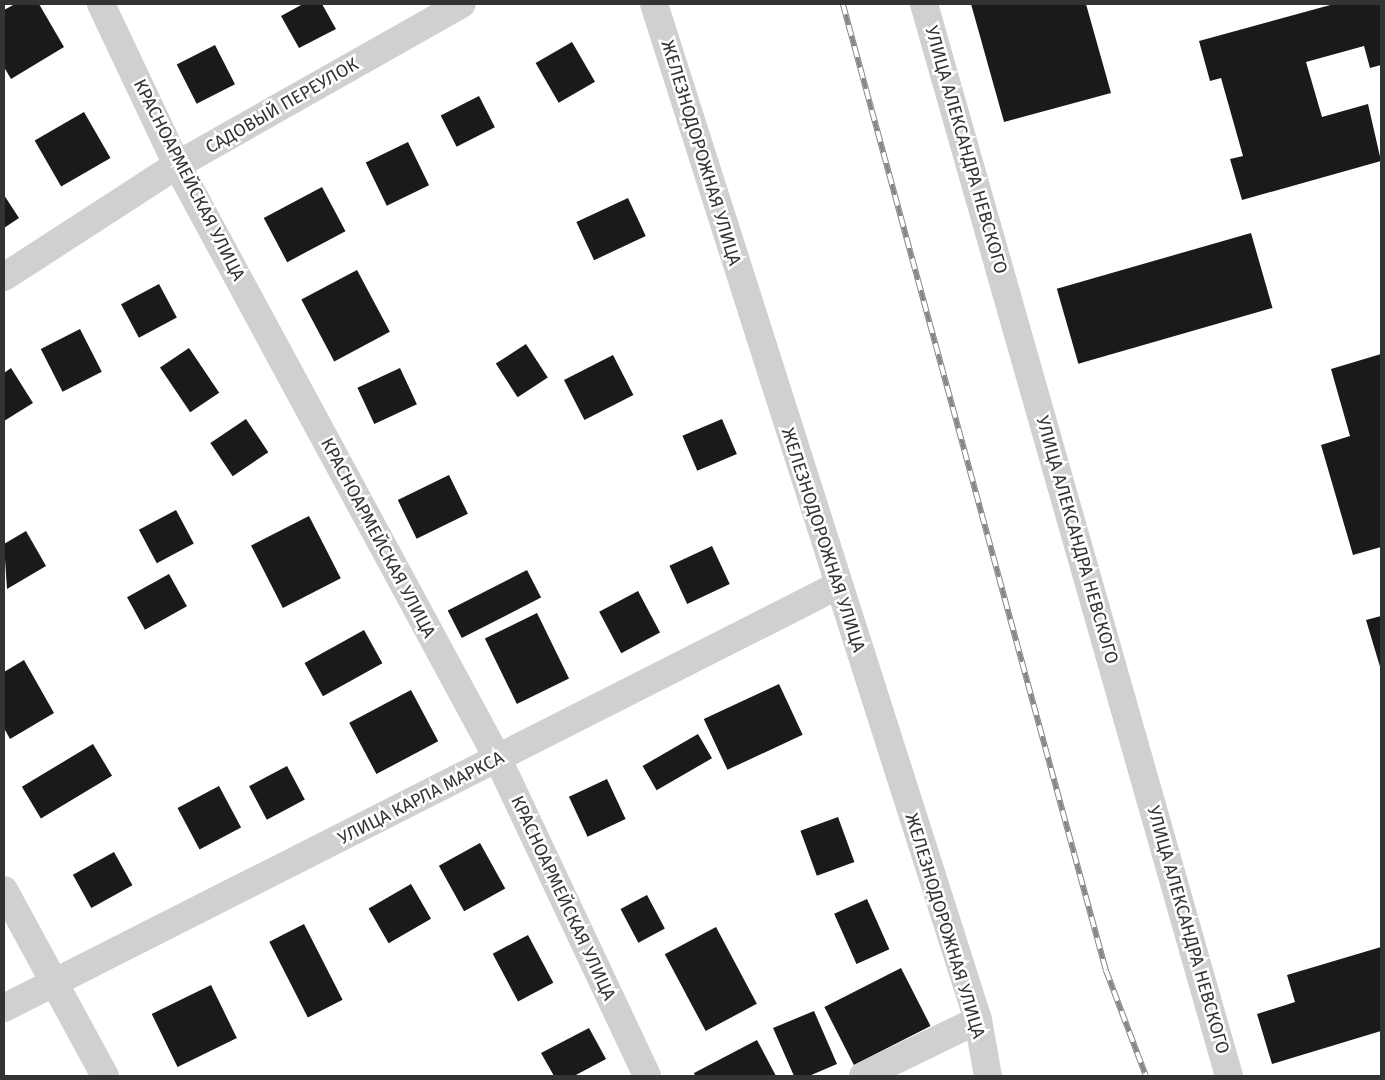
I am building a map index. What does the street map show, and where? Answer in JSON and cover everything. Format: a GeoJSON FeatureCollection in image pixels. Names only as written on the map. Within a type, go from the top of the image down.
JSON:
{"type":"FeatureCollection","features":[{"type":"Feature","properties":{"kind":"street","name":"КРАСНОАРМЕЙСКАЯ УЛИЦА"},"geometry":{"type":"LineString","coordinates":[[101,4],[177,165],[498,759],[647,1076]]}},
{"type":"Feature","properties":{"kind":"street","name":"САДОВЫЙ ПЕРЕУЛОК"},"geometry":{"type":"LineString","coordinates":[[4,277],[177,165],[462,4]]}},
{"type":"Feature","properties":{"kind":"street","name":"ЖЕЛЕЗНОДОРОЖНАЯ УЛИЦА"},"geometry":{"type":"LineString","coordinates":[[654,4],[837,586],[978,1020],[988,1076]]}},
{"type":"Feature","properties":{"kind":"street","name":"УЛИЦА АЛЕКСАНДРА НЕВСКОГО"},"geometry":{"type":"LineString","coordinates":[[924,4],[1230,1076]]}},
{"type":"Feature","properties":{"kind":"street","name":"УЛИЦА КАРЛА МАРКСА"},"geometry":{"type":"LineString","coordinates":[[4,1008],[837,586]]}},
{"type":"Feature","properties":{"kind":"street"},"geometry":{"type":"LineString","coordinates":[[4,890],[105,1076]]}},
{"type":"Feature","properties":{"kind":"street"},"geometry":{"type":"LineString","coordinates":[[863,1076],[978,1020]]}},
{"type":"Feature","properties":{"kind":"building"},"geometry":{"type":"Polygon","coordinates":[[[15,4],[39,4],[64,47],[11,79],[4,67],[4,10],[15,4]]]}},
{"type":"Feature","properties":{"kind":"building"},"geometry":{"type":"Polygon","coordinates":[[[303,4],[322,4],[336,29],[299,48],[281,16],[303,4]]]}},
{"type":"Feature","properties":{"kind":"building"},"geometry":{"type":"Polygon","coordinates":[[[971,4],[1086,4],[1111,93],[1004,122],[971,4]]]}},
{"type":"Feature","properties":{"kind":"building"},"geometry":{"type":"Polygon","coordinates":[[[1334,4],[1381,4],[1381,65],[1370,68],[1364,46],[1306,62],[1322,117],[1368,104],[1381,161],[1242,200],[1230,159],[1243,156],[1221,78],[1210,81],[1199,41],[1334,4]]]}},
{"type":"Feature","properties":{"kind":"building"},"geometry":{"type":"Polygon","coordinates":[[[572,42],[595,82],[559,103],[536,63],[572,42]]]}},
{"type":"Feature","properties":{"kind":"building"},"geometry":{"type":"Polygon","coordinates":[[[215,45],[235,84],[197,104],[177,65],[215,45]]]}},
{"type":"Feature","properties":{"kind":"building"},"geometry":{"type":"Polygon","coordinates":[[[479,96],[495,127],[457,147],[441,116],[479,96]]]}},
{"type":"Feature","properties":{"kind":"building"},"geometry":{"type":"Polygon","coordinates":[[[84,112],[110,158],[61,186],[35,140],[84,112]]]}},
{"type":"Feature","properties":{"kind":"building"},"geometry":{"type":"Polygon","coordinates":[[[408,142],[429,185],[387,206],[366,163],[408,142]]]}},
{"type":"Feature","properties":{"kind":"building"},"geometry":{"type":"Polygon","coordinates":[[[322,187],[345,231],[287,262],[264,218],[322,187]]]}},
{"type":"Feature","properties":{"kind":"building"},"geometry":{"type":"Polygon","coordinates":[[[4,195],[19,218],[4,228],[4,195]]]}},
{"type":"Feature","properties":{"kind":"building"},"geometry":{"type":"Polygon","coordinates":[[[628,198],[646,236],[594,260],[576,222],[628,198]]]}},
{"type":"Feature","properties":{"kind":"building"},"geometry":{"type":"Polygon","coordinates":[[[1251,233],[1272,308],[1078,364],[1057,289],[1251,233]]]}},
{"type":"Feature","properties":{"kind":"building"},"geometry":{"type":"Polygon","coordinates":[[[357,270],[390,332],[334,361],[301,300],[357,270]]]}},
{"type":"Feature","properties":{"kind":"building"},"geometry":{"type":"Polygon","coordinates":[[[159,284],[177,318],[139,338],[121,304],[159,284]]]}},
{"type":"Feature","properties":{"kind":"building"},"geometry":{"type":"Polygon","coordinates":[[[80,329],[102,372],[63,392],[41,349],[80,329]]]}},
{"type":"Feature","properties":{"kind":"building"},"geometry":{"type":"Polygon","coordinates":[[[526,344],[548,378],[518,397],[496,364],[526,344]]]}},
{"type":"Feature","properties":{"kind":"building"},"geometry":{"type":"Polygon","coordinates":[[[189,348],[219,393],[190,412],[160,368],[189,348]]]}},
{"type":"Feature","properties":{"kind":"building"},"geometry":{"type":"Polygon","coordinates":[[[1381,354],[1381,547],[1353,555],[1321,445],[1350,436],[1331,369],[1381,354]]]}},
{"type":"Feature","properties":{"kind":"building"},"geometry":{"type":"Polygon","coordinates":[[[613,355],[633,395],[584,420],[564,380],[613,355]]]}},
{"type":"Feature","properties":{"kind":"building"},"geometry":{"type":"Polygon","coordinates":[[[11,368],[33,403],[4,421],[4,373],[11,368]]]}},
{"type":"Feature","properties":{"kind":"building"},"geometry":{"type":"Polygon","coordinates":[[[400,368],[417,404],[374,424],[357,388],[400,368]]]}},
{"type":"Feature","properties":{"kind":"building"},"geometry":{"type":"Polygon","coordinates":[[[246,419],[268,452],[233,476],[210,443],[246,419]]]}},
{"type":"Feature","properties":{"kind":"building"},"geometry":{"type":"Polygon","coordinates":[[[722,419],[737,454],[697,471],[682,436],[722,419]]]}},
{"type":"Feature","properties":{"kind":"building"},"geometry":{"type":"Polygon","coordinates":[[[449,475],[468,514],[417,539],[398,500],[449,475]]]}},
{"type":"Feature","properties":{"kind":"building"},"geometry":{"type":"Polygon","coordinates":[[[176,510],[194,544],[157,563],[139,530],[176,510]]]}},
{"type":"Feature","properties":{"kind":"building"},"geometry":{"type":"Polygon","coordinates":[[[309,516],[341,578],[283,608],[251,546],[309,516]]]}},
{"type":"Feature","properties":{"kind":"building"},"geometry":{"type":"Polygon","coordinates":[[[26,531],[46,566],[7,589],[4,544],[26,531]]]}},
{"type":"Feature","properties":{"kind":"building"},"geometry":{"type":"Polygon","coordinates":[[[712,546],[730,584],[687,604],[669,566],[712,546]]]}},
{"type":"Feature","properties":{"kind":"building"},"geometry":{"type":"Polygon","coordinates":[[[527,570],[541,598],[462,638],[448,610],[527,570]]]}},
{"type":"Feature","properties":{"kind":"building"},"geometry":{"type":"Polygon","coordinates":[[[169,574],[187,606],[145,630],[127,597],[169,574]]]}},
{"type":"Feature","properties":{"kind":"building"},"geometry":{"type":"Polygon","coordinates":[[[638,591],[660,632],[621,653],[599,612],[638,591]]]}},
{"type":"Feature","properties":{"kind":"building"},"geometry":{"type":"Polygon","coordinates":[[[537,613],[569,679],[517,704],[485,638],[537,613]]]}},
{"type":"Feature","properties":{"kind":"building"},"geometry":{"type":"Polygon","coordinates":[[[1381,616],[1381,670],[1366,620],[1381,616]]]}},
{"type":"Feature","properties":{"kind":"building"},"geometry":{"type":"Polygon","coordinates":[[[364,630],[382,663],[323,696],[305,663],[364,630]]]}},
{"type":"Feature","properties":{"kind":"building"},"geometry":{"type":"Polygon","coordinates":[[[24,660],[54,713],[10,739],[4,728],[4,672],[24,660]]]}},
{"type":"Feature","properties":{"kind":"building"},"geometry":{"type":"Polygon","coordinates":[[[779,684],[803,735],[727,770],[704,719],[779,684]]]}},
{"type":"Feature","properties":{"kind":"building"},"geometry":{"type":"Polygon","coordinates":[[[411,690],[438,741],[376,774],[349,723],[411,690]]]}},
{"type":"Feature","properties":{"kind":"building"},"geometry":{"type":"Polygon","coordinates":[[[698,734],[712,758],[657,790],[643,766],[698,734]]]}},
{"type":"Feature","properties":{"kind":"building"},"geometry":{"type":"Polygon","coordinates":[[[93,744],[112,776],[41,818],[22,787],[93,744]]]}},
{"type":"Feature","properties":{"kind":"building"},"geometry":{"type":"Polygon","coordinates":[[[287,766],[305,800],[267,820],[249,786],[287,766]]]}},
{"type":"Feature","properties":{"kind":"building"},"geometry":{"type":"Polygon","coordinates":[[[607,779],[626,819],[588,837],[569,797],[607,779]]]}},
{"type":"Feature","properties":{"kind":"building"},"geometry":{"type":"Polygon","coordinates":[[[219,786],[241,827],[200,850],[178,808],[219,786]]]}},
{"type":"Feature","properties":{"kind":"building"},"geometry":{"type":"Polygon","coordinates":[[[838,817],[854,862],[817,876],[800,831],[838,817]]]}},
{"type":"Feature","properties":{"kind":"building"},"geometry":{"type":"Polygon","coordinates":[[[480,843],[505,888],[464,911],[439,866],[480,843]]]}},
{"type":"Feature","properties":{"kind":"building"},"geometry":{"type":"Polygon","coordinates":[[[114,852],[132,885],[91,908],[73,875],[114,852]]]}},
{"type":"Feature","properties":{"kind":"building"},"geometry":{"type":"Polygon","coordinates":[[[411,884],[431,919],[389,943],[369,908],[411,884]]]}},
{"type":"Feature","properties":{"kind":"building"},"geometry":{"type":"Polygon","coordinates":[[[647,895],[665,929],[638,943],[621,909],[647,895]]]}},
{"type":"Feature","properties":{"kind":"building"},"geometry":{"type":"Polygon","coordinates":[[[867,899],[889,949],[856,964],[834,914],[867,899]]]}},
{"type":"Feature","properties":{"kind":"building"},"geometry":{"type":"Polygon","coordinates":[[[304,924],[343,1000],[308,1017],[269,942],[304,924]]]}},
{"type":"Feature","properties":{"kind":"building"},"geometry":{"type":"Polygon","coordinates":[[[716,927],[757,1004],[706,1031],[665,954],[716,927]]]}},
{"type":"Feature","properties":{"kind":"building"},"geometry":{"type":"Polygon","coordinates":[[[528,935],[553,983],[518,1001],[493,954],[528,935]]]}},
{"type":"Feature","properties":{"kind":"building"},"geometry":{"type":"Polygon","coordinates":[[[1381,947],[1381,1031],[1272,1064],[1257,1014],[1295,1002],[1287,975],[1381,947]]]}},
{"type":"Feature","properties":{"kind":"building"},"geometry":{"type":"Polygon","coordinates":[[[901,968],[931,1026],[854,1065],[824,1007],[901,968]]]}},
{"type":"Feature","properties":{"kind":"building"},"geometry":{"type":"Polygon","coordinates":[[[211,985],[237,1038],[178,1067],[152,1014],[211,985]]]}},
{"type":"Feature","properties":{"kind":"building"},"geometry":{"type":"Polygon","coordinates":[[[814,1011],[837,1064],[809,1076],[794,1076],[773,1028],[814,1011]]]}},
{"type":"Feature","properties":{"kind":"building"},"geometry":{"type":"Polygon","coordinates":[[[589,1028],[606,1059],[574,1076],[554,1076],[541,1053],[589,1028]]]}},
{"type":"Feature","properties":{"kind":"building"},"geometry":{"type":"Polygon","coordinates":[[[757,1040],[776,1076],[695,1076],[694,1073],[757,1040]]]}},
{"type":"Feature","properties":{"kind":"railway"},"geometry":{"type":"LineString","coordinates":[[843,4],[1106,970],[1146,1076]]}}]}
